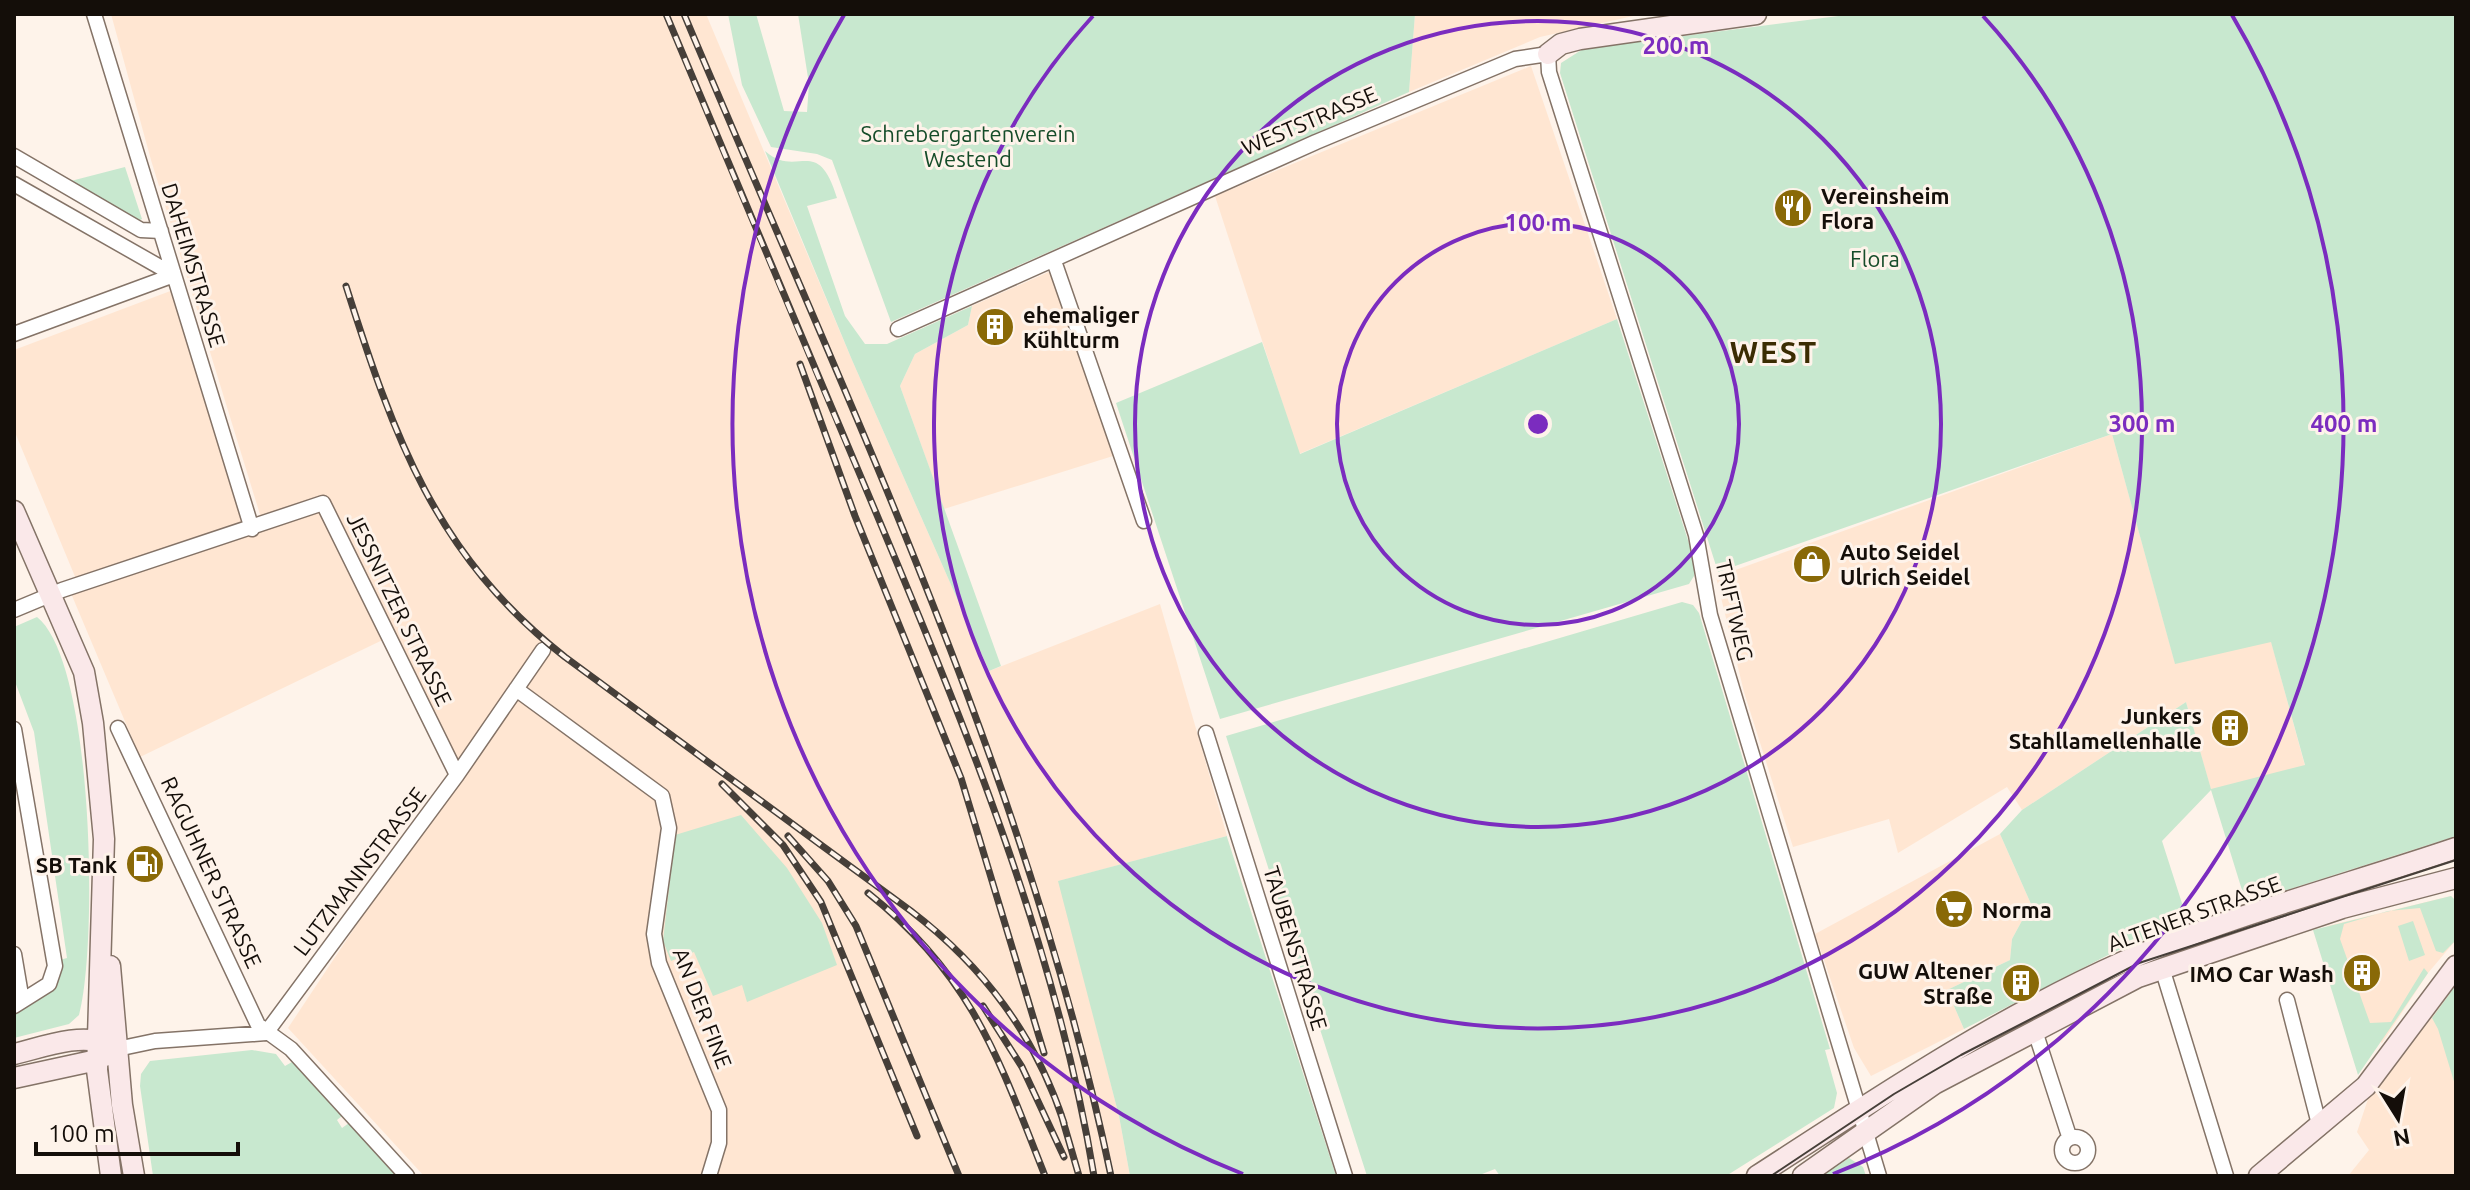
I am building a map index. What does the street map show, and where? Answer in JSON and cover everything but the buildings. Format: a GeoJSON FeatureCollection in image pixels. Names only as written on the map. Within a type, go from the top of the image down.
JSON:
{"type":"FeatureCollection","features":[{"type":"Feature","properties":{"kind":"main road","name":"WESTSTRASSE"},"geometry":{"type":"LineString","coordinates":[[1548,54],[1561,44],[1580,39],[1756,14]]}},
{"type":"Feature","properties":{"kind":"main road"},"geometry":{"type":"LineString","coordinates":[[14,511],[53,595],[84,672],[89,696],[102,809],[104,919],[97,1050],[111,1176]]}},
{"type":"Feature","properties":{"kind":"main road","name":"ALTENER STRASSE"},"geometry":{"type":"LineString","coordinates":[[1757,1176],[1858,1108],[1958,1049],[2121,963],[2198,934],[2456,848]]}},
{"type":"Feature","properties":{"kind":"main road","name":"ALTENER STRASSE"},"geometry":{"type":"LineString","coordinates":[[1803,1176],[1934,1084],[2162,968],[2368,900],[2456,878]]}},
{"type":"Feature","properties":{"kind":"main road"},"geometry":{"type":"LineString","coordinates":[[104,919],[134,1176]]}},
{"type":"Feature","properties":{"kind":"main road"},"geometry":{"type":"LineString","coordinates":[[2259,1176],[2320,1128],[2366,1086],[2456,966]]}},
{"type":"Feature","properties":{"kind":"main road"},"geometry":{"type":"LineString","coordinates":[[14,1054],[117,1049]]}},
{"type":"Feature","properties":{"kind":"main road"},"geometry":{"type":"LineString","coordinates":[[14,1078],[97,1050]]}},
{"type":"Feature","properties":{"kind":"street","name":"DAHEIMSTRASSE"},"geometry":{"type":"LineString","coordinates":[[94,14],[252,529]]}},
{"type":"Feature","properties":{"kind":"street","name":"WESTSTRASSE"},"geometry":{"type":"LineString","coordinates":[[898,329],[1330,136],[1515,59],[1548,54]]}},
{"type":"Feature","properties":{"kind":"street","name":"TRIFTWEG"},"geometry":{"type":"LineString","coordinates":[[1548,54],[1549,72],[1696,535],[1710,615],[1879,1176]]}},
{"type":"Feature","properties":{"kind":"street"},"geometry":{"type":"LineString","coordinates":[[14,156],[141,230],[161,231]]}},
{"type":"Feature","properties":{"kind":"street"},"geometry":{"type":"LineString","coordinates":[[14,184],[174,275]]}},
{"type":"Feature","properties":{"kind":"street"},"geometry":{"type":"LineString","coordinates":[[1054,261],[1144,521]]}},
{"type":"Feature","properties":{"kind":"street"},"geometry":{"type":"LineString","coordinates":[[14,334],[174,275]]}},
{"type":"Feature","properties":{"kind":"street","name":"JESSNITZER STRASSE"},"geometry":{"type":"LineString","coordinates":[[14,610],[323,503],[457,775]]}},
{"type":"Feature","properties":{"kind":"street","name":"LUTZMANNSTRASSE"},"geometry":{"type":"LineString","coordinates":[[266,1033],[457,775],[543,650]]}},
{"type":"Feature","properties":{"kind":"street","name":"AN DER FINE"},"geometry":{"type":"LineString","coordinates":[[516,689],[662,796],[669,828],[654,934],[659,963],[719,1110],[719,1143],[709,1176]]}},
{"type":"Feature","properties":{"kind":"street","name":"RAGUHNER STRASSE"},"geometry":{"type":"LineString","coordinates":[[118,728],[252,1015],[266,1033]]}},
{"type":"Feature","properties":{"kind":"street"},"geometry":{"type":"LineString","coordinates":[[14,729],[21,800],[55,966],[49,984],[18,1004],[14,954]]}},
{"type":"Feature","properties":{"kind":"street","name":"TAUBENSTRASSE"},"geometry":{"type":"LineString","coordinates":[[1206,733],[1345,1176]]}},
{"type":"Feature","properties":{"kind":"street"},"geometry":{"type":"LineString","coordinates":[[2162,968],[2226,1176]]}},
{"type":"Feature","properties":{"kind":"street"},"geometry":{"type":"LineString","coordinates":[[2287,1000],[2320,1128]]}},
{"type":"Feature","properties":{"kind":"street"},"geometry":{"type":"LineString","coordinates":[[2035,1031],[2069,1136]]}},
{"type":"Feature","properties":{"kind":"street"},"geometry":{"type":"LineString","coordinates":[[117,1049],[155,1041],[266,1033],[291,1049],[407,1176]]}},
{"type":"Feature","properties":{"kind":"shaded area"},"geometry":{"type":"Polygon","coordinates":[[[111,14],[706,14],[852,360],[989,671],[1160,604],[1227,836],[1059,881],[1119,1116],[1130,1176],[424,1176],[288,1028],[460,769],[395,634],[140,757],[70,591],[262,521],[151,160],[111,14]]]}},
{"type":"Feature","properties":{"kind":"shaded area"},"geometry":{"type":"Polygon","coordinates":[[[1415,14],[1642,14],[1540,37],[1409,92],[1415,14]]]}},
{"type":"Feature","properties":{"kind":"shaded area"},"geometry":{"type":"Polygon","coordinates":[[[1531,66],[1617,319],[1299,454],[1215,196],[1531,66]]]}},
{"type":"Feature","properties":{"kind":"shaded area"},"geometry":{"type":"Polygon","coordinates":[[[1051,271],[1113,456],[944,509],[900,386],[915,354],[968,325],[972,306],[1051,271]]]}},
{"type":"Feature","properties":{"kind":"shaded area"},"geometry":{"type":"Polygon","coordinates":[[[173,290],[245,523],[76,579],[14,430],[14,350],[173,290]]]}},
{"type":"Feature","properties":{"kind":"shaded area"},"geometry":{"type":"Polygon","coordinates":[[[2112,434],[2175,663],[2271,641],[2305,766],[2211,790],[2186,702],[2022,810],[2007,787],[1898,853],[1889,819],[1793,847],[1744,692],[1716,577],[2112,434]]]}},
{"type":"Feature","properties":{"kind":"shaded area"},"geometry":{"type":"Polygon","coordinates":[[[2000,834],[2031,904],[2012,939],[2010,960],[1947,990],[1964,1029],[1871,1076],[1854,1048],[1815,934],[2000,834]]]}},
{"type":"Feature","properties":{"kind":"shaded area"},"geometry":{"type":"Polygon","coordinates":[[[2451,896],[2456,901],[2456,940],[2428,973],[2382,1043],[2349,1017],[2327,926],[2451,896]]]}},
{"type":"Feature","properties":{"kind":"shaded area"},"geometry":{"type":"Polygon","coordinates":[[[2456,985],[2456,1176],[2348,1176],[2369,1150],[2357,1132],[2369,1096],[2456,985]]]}},
{"type":"Feature","properties":{"kind":"green space","name":"Schrebergartenverein Westend"},"geometry":{"type":"Polygon","coordinates":[[[728,14],[756,14],[784,111],[807,112],[809,84],[798,14],[1415,14],[1409,92],[891,322],[832,160],[817,154],[771,147],[742,85],[728,14]]]}},
{"type":"Feature","properties":{"kind":"green space","name":"Flora"},"geometry":{"type":"Polygon","coordinates":[[[1854,14],[2456,14],[2456,836],[2246,903],[2211,790],[2162,841],[2188,922],[2114,952],[1964,1029],[1947,990],[2010,960],[2012,939],[2031,904],[2000,834],[2022,810],[2186,702],[2211,789],[2305,765],[2271,642],[2175,664],[2112,434],[1718,572],[1560,73],[1561,63],[1583,49],[1854,14]]]}},
{"type":"Feature","properties":{"kind":"green space"},"geometry":{"type":"Polygon","coordinates":[[[765,151],[777,159],[814,162],[830,179],[837,198],[807,206],[845,316],[865,344],[887,344],[972,306],[968,325],[915,354],[900,386],[1001,666],[989,671],[852,360],[765,151]]]}},
{"type":"Feature","properties":{"kind":"green space"},"geometry":{"type":"Polygon","coordinates":[[[125,167],[142,219],[136,222],[67,182],[125,167]]]}},
{"type":"Feature","properties":{"kind":"green space"},"geometry":{"type":"Polygon","coordinates":[[[1617,319],[1694,559],[1694,576],[1689,584],[1220,719],[1116,403],[1262,342],[1300,454],[1617,319]]]}},
{"type":"Feature","properties":{"kind":"green space"},"geometry":{"type":"Polygon","coordinates":[[[1682,602],[1693,605],[1699,613],[1830,1049],[1825,1050],[1837,1093],[1834,1108],[1726,1176],[1500,1176],[1495,1169],[1477,1176],[1367,1176],[1226,736],[1682,602]]]}},
{"type":"Feature","properties":{"kind":"green space"},"geometry":{"type":"Polygon","coordinates":[[[37,617],[56,644],[70,688],[80,744],[89,870],[88,930],[79,1015],[69,1024],[14,1038],[14,1013],[46,994],[54,981],[60,960],[67,958],[34,732],[14,679],[14,627],[37,617]]]}},
{"type":"Feature","properties":{"kind":"green space"},"geometry":{"type":"Polygon","coordinates":[[[741,815],[787,868],[822,923],[837,965],[747,1002],[742,985],[713,996],[694,952],[671,961],[663,941],[675,835],[741,815]]]}},
{"type":"Feature","properties":{"kind":"green space"},"geometry":{"type":"Polygon","coordinates":[[[1227,836],[1336,1176],[1130,1176],[1119,1116],[1058,881],[1227,836]]]}},
{"type":"Feature","properties":{"kind":"green space"},"geometry":{"type":"Polygon","coordinates":[[[2451,896],[2456,901],[2456,940],[2443,953],[2436,951],[2420,908],[2391,911],[2451,896]]]}},
{"type":"Feature","properties":{"kind":"green space"},"geometry":{"type":"Polygon","coordinates":[[[2377,914],[2344,924],[2340,939],[2370,1023],[2391,1022],[2424,968],[2428,973],[2358,1075],[2313,930],[2377,914]]]}},
{"type":"Feature","properties":{"kind":"green space"},"geometry":{"type":"Polygon","coordinates":[[[2413,921],[2425,955],[2409,961],[2398,926],[2413,921]]]}},
{"type":"Feature","properties":{"kind":"green space"},"geometry":{"type":"Polygon","coordinates":[[[2456,985],[2456,1088],[2432,1018],[2456,985]]]}},
{"type":"Feature","properties":{"kind":"green space"},"geometry":{"type":"Polygon","coordinates":[[[252,1050],[276,1054],[285,1066],[292,1062],[342,1116],[337,1120],[342,1128],[349,1123],[399,1176],[153,1176],[140,1086],[141,1074],[150,1061],[252,1050]]]}},
{"type":"Feature","properties":{"kind":"green space"},"geometry":{"type":"Polygon","coordinates":[[[1849,1158],[1863,1167],[1866,1176],[1823,1176],[1849,1158]]]}},
{"type":"Feature","properties":{"kind":"tram line"},"geometry":{"type":"LineString","coordinates":[[1771,1176],[1894,1094],[1961,1055],[2139,963],[2456,860]]}},
{"type":"Feature","properties":{"kind":"railway"},"geometry":{"type":"LineString","coordinates":[[666,14],[908,589],[1004,836],[1056,1004],[1094,1176]]}},
{"type":"Feature","properties":{"kind":"railway"},"geometry":{"type":"LineString","coordinates":[[684,14],[867,442],[980,730],[1031,877],[1075,1025],[1111,1176]]}},
{"type":"Feature","properties":{"kind":"railway"},"geometry":{"type":"LineString","coordinates":[[346,286],[402,443],[451,535],[483,577],[520,618],[565,657],[911,911],[962,955],[984,979],[1022,1032],[1052,1091],[1064,1123]]}},
{"type":"Feature","properties":{"kind":"railway"},"geometry":{"type":"LineString","coordinates":[[800,364],[855,516],[961,778],[1044,1053]]}},
{"type":"Feature","properties":{"kind":"railway"},"geometry":{"type":"LineString","coordinates":[[722,784],[783,845],[821,902],[917,1136]]}},
{"type":"Feature","properties":{"kind":"railway"},"geometry":{"type":"LineString","coordinates":[[788,836],[828,881],[856,926],[959,1176]]}},
{"type":"Feature","properties":{"kind":"railway"},"geometry":{"type":"LineString","coordinates":[[868,893],[904,924],[933,956],[978,1021],[1012,1093],[1045,1176]]}},
{"type":"Feature","properties":{"kind":"railway"},"geometry":{"type":"LineString","coordinates":[[983,1006],[1022,1067],[1064,1157]]}},
{"type":"Feature","properties":{"kind":"railway"},"geometry":{"type":"LineString","coordinates":[[1061,1114],[1079,1176]]}},
{"type":"Feature","properties":{"kind":"place","name":"Vereinsheim Flora"},"geometry":{"type":"Point","coordinates":[1793,208]}},
{"type":"Feature","properties":{"kind":"place","name":"ehemaliger Kühlturm"},"geometry":{"type":"Point","coordinates":[995,327]}},
{"type":"Feature","properties":{"kind":"place","name":"Auto Seidel Ulrich Seidel"},"geometry":{"type":"Point","coordinates":[1812,564]}},
{"type":"Feature","properties":{"kind":"place","name":"Junkers Stahllamellenhalle"},"geometry":{"type":"Point","coordinates":[2230,728]}},
{"type":"Feature","properties":{"kind":"place","name":"SB Tank"},"geometry":{"type":"Point","coordinates":[145,864]}},
{"type":"Feature","properties":{"kind":"place","name":"Norma"},"geometry":{"type":"Point","coordinates":[1954,909]}},
{"type":"Feature","properties":{"kind":"place","name":"IMO Car Wash"},"geometry":{"type":"Point","coordinates":[2362,973]}},
{"type":"Feature","properties":{"kind":"place","name":"GUW Altener Straße"},"geometry":{"type":"Point","coordinates":[2021,983]}},
{"type":"Feature","properties":{"kind":"district","name":"WEST"},"geometry":{"type":"Point","coordinates":[1774,352]}}]}
